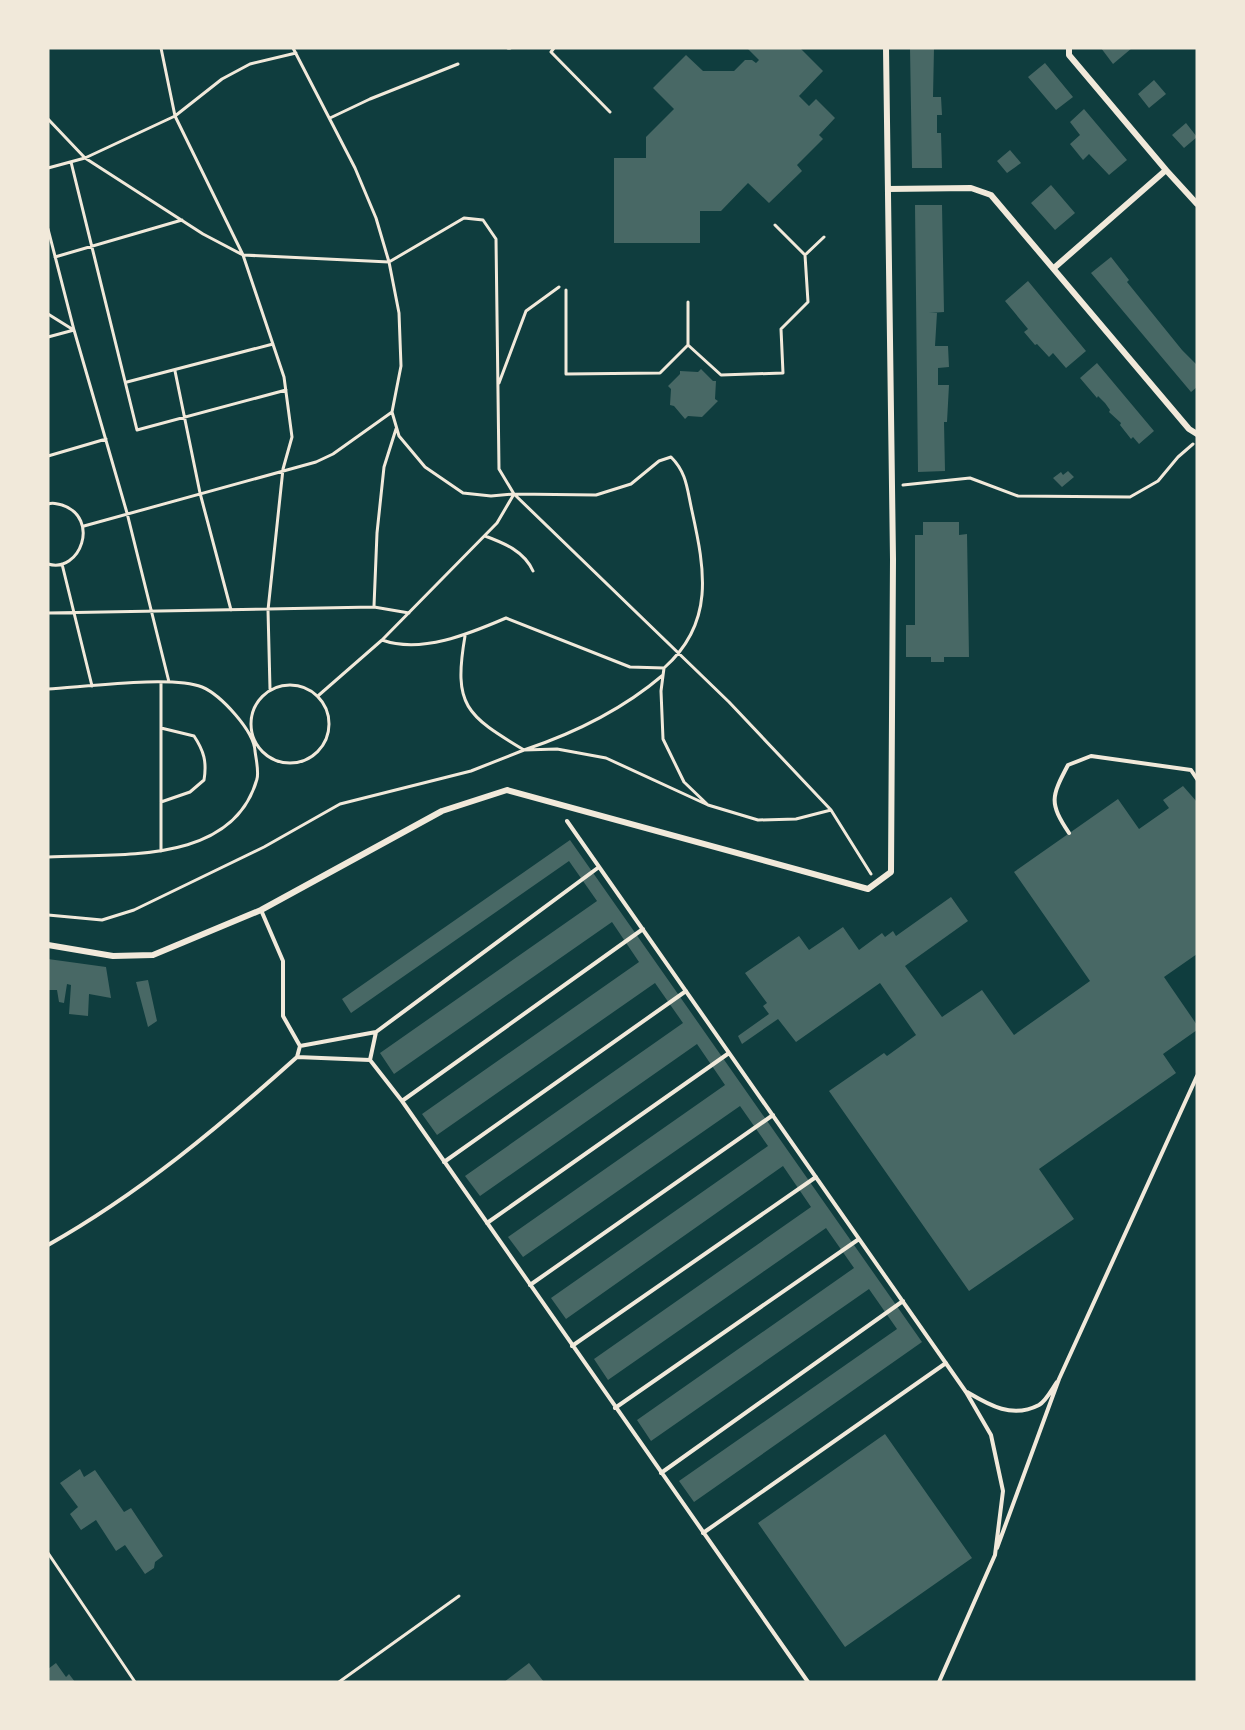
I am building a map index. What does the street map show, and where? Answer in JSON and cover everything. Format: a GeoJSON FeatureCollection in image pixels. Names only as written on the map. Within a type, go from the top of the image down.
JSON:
{"type":"FeatureCollection","features":[{"type":"Feature","properties":{"kind":"street"},"geometry":{"type":"LineString","coordinates":[[48,945],[112,956],[153,955],[261,910],[442,811],[507,790],[868,889],[891,872],[892,486],[886,48]]}},
{"type":"Feature","properties":{"kind":"street"},"geometry":{"type":"LineString","coordinates":[[1069,48],[1069,55],[1197,204]]}},
{"type":"Feature","properties":{"kind":"street"},"geometry":{"type":"LineString","coordinates":[[1054,268],[1166,170]]}},
{"type":"Feature","properties":{"kind":"street"},"geometry":{"type":"LineString","coordinates":[[888,189],[971,188],[991,195],[1190,429],[1197,434]]}},
{"type":"Feature","properties":{"kind":"lane"},"geometry":{"type":"LineString","coordinates":[[1069,833],[1055,812],[1055,789],[1068,765],[1090,756],[1191,770],[1197,779]]}},
{"type":"Feature","properties":{"kind":"lane"},"geometry":{"type":"LineString","coordinates":[[567,822],[966,1392],[991,1435],[1003,1491],[995,1555]]}},
{"type":"Feature","properties":{"kind":"lane"},"geometry":{"type":"LineString","coordinates":[[300,1046],[376,1032],[599,867]]}},
{"type":"Feature","properties":{"kind":"lane"},"geometry":{"type":"LineString","coordinates":[[48,1245],[102,1214],[154,1178],[297,1057],[300,1046],[283,1016],[283,961],[261,910]]}},
{"type":"Feature","properties":{"kind":"lane"},"geometry":{"type":"LineString","coordinates":[[402,1101],[643,929]]}},
{"type":"Feature","properties":{"kind":"lane"},"geometry":{"type":"LineString","coordinates":[[444,1162],[686,991]]}},
{"type":"Feature","properties":{"kind":"lane"},"geometry":{"type":"LineString","coordinates":[[370,1060],[376,1032]]}},
{"type":"Feature","properties":{"kind":"lane"},"geometry":{"type":"LineString","coordinates":[[487,1223],[729,1053]]}},
{"type":"Feature","properties":{"kind":"lane"},"geometry":{"type":"LineString","coordinates":[[297,1057],[370,1060],[402,1101],[808,1682]]}},
{"type":"Feature","properties":{"kind":"lane"},"geometry":{"type":"LineString","coordinates":[[939,1682],[995,1555],[1059,1379],[1197,1076]]}},
{"type":"Feature","properties":{"kind":"lane"},"geometry":{"type":"LineString","coordinates":[[530,1285],[773,1115]]}},
{"type":"Feature","properties":{"kind":"lane"},"geometry":{"type":"LineString","coordinates":[[572,1346],[816,1177]]}},
{"type":"Feature","properties":{"kind":"lane"},"geometry":{"type":"LineString","coordinates":[[615,1408],[859,1239]]}},
{"type":"Feature","properties":{"kind":"lane"},"geometry":{"type":"LineString","coordinates":[[661,1473],[903,1301]]}},
{"type":"Feature","properties":{"kind":"lane"},"geometry":{"type":"LineString","coordinates":[[703,1533],[946,1363]]}},
{"type":"Feature","properties":{"kind":"lane"},"geometry":{"type":"LineString","coordinates":[[966,1392],[999,1410],[1017,1410],[1040,1404],[1059,1379]]}},
{"type":"Feature","properties":{"kind":"path"},"geometry":{"type":"LineString","coordinates":[[161,48],[175,116],[243,255],[286,389],[292,437],[283,469],[268,610],[270,689]]}},
{"type":"Feature","properties":{"kind":"path"},"geometry":{"type":"LineString","coordinates":[[292,48],[330,118],[376,218],[389,262],[399,313],[401,366],[392,412],[399,436],[425,467],[463,493],[491,496],[596,495],[631,484],[659,461],[671,457],[683,468],[699,545],[704,591],[696,625],[678,654],[663,668],[630,667],[506,618],[465,636],[399,646],[382,640]]}},
{"type":"Feature","properties":{"kind":"path"},"geometry":{"type":"LineString","coordinates":[[547,48],[610,112]]}},
{"type":"Feature","properties":{"kind":"path"},"geometry":{"type":"LineString","coordinates":[[551,52],[554,48]]}},
{"type":"Feature","properties":{"kind":"path"},"geometry":{"type":"LineString","coordinates":[[48,168],[85,158],[175,116],[222,79],[250,64],[296,53]]}},
{"type":"Feature","properties":{"kind":"path"},"geometry":{"type":"LineString","coordinates":[[330,118],[370,99],[458,64]]}},
{"type":"Feature","properties":{"kind":"path"},"geometry":{"type":"LineString","coordinates":[[48,119],[85,158],[182,220],[243,255],[389,262],[464,218],[483,220],[496,239],[499,469],[514,494],[729,702],[831,810],[877,883]]}},
{"type":"Feature","properties":{"kind":"path"},"geometry":{"type":"LineString","coordinates":[[71,162],[137,430],[185,419],[286,389]]}},
{"type":"Feature","properties":{"kind":"path"},"geometry":{"type":"LineString","coordinates":[[55,257],[182,220]]}},
{"type":"Feature","properties":{"kind":"path"},"geometry":{"type":"LineString","coordinates":[[688,345],[721,375],[783,373],[781,329],[807,302],[805,255],[775,225]]}},
{"type":"Feature","properties":{"kind":"path"},"geometry":{"type":"LineString","coordinates":[[48,229],[74,330],[128,513],[169,682]]}},
{"type":"Feature","properties":{"kind":"path"},"geometry":{"type":"LineString","coordinates":[[805,255],[824,237]]}},
{"type":"Feature","properties":{"kind":"path"},"geometry":{"type":"LineString","coordinates":[[498,385],[526,310],[559,287]]}},
{"type":"Feature","properties":{"kind":"path"},"geometry":{"type":"LineString","coordinates":[[566,290],[566,374],[660,374],[688,345],[688,302]]}},
{"type":"Feature","properties":{"kind":"path"},"geometry":{"type":"LineString","coordinates":[[48,314],[74,330]]}},
{"type":"Feature","properties":{"kind":"path"},"geometry":{"type":"LineString","coordinates":[[48,337],[74,330]]}},
{"type":"Feature","properties":{"kind":"path"},"geometry":{"type":"LineString","coordinates":[[127,382],[273,344]]}},
{"type":"Feature","properties":{"kind":"path"},"geometry":{"type":"LineString","coordinates":[[175,371],[200,493],[231,610]]}},
{"type":"Feature","properties":{"kind":"path"},"geometry":{"type":"LineString","coordinates":[[84,526],[283,469],[297,468],[333,454],[392,412]]}},
{"type":"Feature","properties":{"kind":"path"},"geometry":{"type":"LineString","coordinates":[[374,607],[377,596],[377,533],[384,467],[396,427]]}},
{"type":"Feature","properties":{"kind":"path"},"geometry":{"type":"LineString","coordinates":[[48,456],[106,439]]}},
{"type":"Feature","properties":{"kind":"path"},"geometry":{"type":"LineString","coordinates":[[892,486],[970,478],[1018,496],[1130,497],[1158,481],[1178,457],[1197,441]]}},
{"type":"Feature","properties":{"kind":"path"},"geometry":{"type":"LineString","coordinates":[[319,695],[382,640],[485,536],[497,523],[514,494]]}},
{"type":"Feature","properties":{"kind":"path"},"geometry":{"type":"LineString","coordinates":[[48,503],[72,509],[84,526],[84,537],[78,553],[62,564],[48,564]]}},
{"type":"Feature","properties":{"kind":"path"},"geometry":{"type":"LineString","coordinates":[[485,536],[508,545],[528,560],[532,571]]}},
{"type":"Feature","properties":{"kind":"path"},"geometry":{"type":"LineString","coordinates":[[62,564],[92,686]]}},
{"type":"Feature","properties":{"kind":"path"},"geometry":{"type":"LineString","coordinates":[[48,613],[374,607],[409,613]]}},
{"type":"Feature","properties":{"kind":"path"},"geometry":{"type":"LineString","coordinates":[[465,636],[459,686],[470,710],[488,728],[524,750],[557,749],[606,758],[708,805],[758,820],[796,819],[831,810]]}},
{"type":"Feature","properties":{"kind":"path"},"geometry":{"type":"LineString","coordinates":[[663,668],[663,739],[684,782],[708,805]]}},
{"type":"Feature","properties":{"kind":"path"},"geometry":{"type":"LineString","coordinates":[[48,915],[102,920],[134,910],[264,847],[340,804],[471,771],[563,737],[599,720],[663,675]]}},
{"type":"Feature","properties":{"kind":"path"},"geometry":{"type":"LineString","coordinates":[[161,682],[161,851]]}},
{"type":"Feature","properties":{"kind":"path"},"geometry":{"type":"LineString","coordinates":[[48,688],[161,682],[202,687],[235,713],[255,744],[279,763],[301,764],[322,749],[331,720],[319,695],[295,684],[270,689],[252,711],[255,744],[257,778],[240,812],[216,832],[189,846],[161,851],[48,856]]}},
{"type":"Feature","properties":{"kind":"path"},"geometry":{"type":"LineString","coordinates":[[161,728],[194,736],[202,748],[207,764],[204,780],[190,792],[161,802]]}},
{"type":"Feature","properties":{"kind":"path"},"geometry":{"type":"LineString","coordinates":[[48,1553],[135,1682]]}},
{"type":"Feature","properties":{"kind":"path"},"geometry":{"type":"LineString","coordinates":[[339,1682],[459,1596]]}},
{"type":"Feature","properties":{"kind":"building"},"geometry":{"type":"Polygon","coordinates":[[[747,48],[800,48],[823,71],[799,96],[809,106],[816,99],[835,118],[819,135],[823,139],[797,165],[802,171],[769,203],[748,183],[721,211],[700,211],[700,243],[614,243],[614,158],[646,158],[646,137],[674,109],[653,88],[686,55],[703,71],[734,71],[745,60],[752,60],[756,63],[759,60],[747,48]]]}},
{"type":"Feature","properties":{"kind":"building"},"geometry":{"type":"Polygon","coordinates":[[[910,48],[934,48],[933,97],[941,97],[942,115],[937,115],[937,133],[941,133],[942,168],[912,168],[910,48]]]}},
{"type":"Feature","properties":{"kind":"building"},"geometry":{"type":"Polygon","coordinates":[[[1101,48],[1132,48],[1113,64],[1101,48]]]}},
{"type":"Feature","properties":{"kind":"building"},"geometry":{"type":"Polygon","coordinates":[[[1045,63],[1073,97],[1056,110],[1028,77],[1045,63]]]}},
{"type":"Feature","properties":{"kind":"building"},"geometry":{"type":"Polygon","coordinates":[[[1154,80],[1166,94],[1149,108],[1138,94],[1154,80]]]}},
{"type":"Feature","properties":{"kind":"building"},"geometry":{"type":"Polygon","coordinates":[[[1084,109],[1127,160],[1109,175],[1089,154],[1083,160],[1070,144],[1080,135],[1070,122],[1084,109]]]}},
{"type":"Feature","properties":{"kind":"building"},"geometry":{"type":"Polygon","coordinates":[[[1186,123],[1197,137],[1184,148],[1172,135],[1186,123]]]}},
{"type":"Feature","properties":{"kind":"building"},"geometry":{"type":"Polygon","coordinates":[[[1010,150],[1021,163],[1007,173],[997,161],[1010,150]]]}},
{"type":"Feature","properties":{"kind":"building"},"geometry":{"type":"Polygon","coordinates":[[[1051,185],[1075,213],[1055,230],[1031,203],[1051,185]]]}},
{"type":"Feature","properties":{"kind":"building"},"geometry":{"type":"Polygon","coordinates":[[[915,205],[942,205],[944,312],[929,313],[937,313],[935,346],[948,346],[949,367],[938,368],[938,385],[949,385],[947,422],[944,422],[945,471],[918,472],[915,205]]]}},
{"type":"Feature","properties":{"kind":"building"},"geometry":{"type":"Polygon","coordinates":[[[1111,257],[1129,280],[1127,282],[1197,365],[1197,387],[1191,392],[1091,273],[1111,257]]]}},
{"type":"Feature","properties":{"kind":"building"},"geometry":{"type":"Polygon","coordinates":[[[1028,281],[1086,351],[1066,368],[1053,353],[1049,357],[1037,344],[1035,345],[1024,332],[1028,329],[1005,301],[1028,281]]]}},
{"type":"Feature","properties":{"kind":"building"},"geometry":{"type":"Polygon","coordinates":[[[1097,363],[1154,431],[1139,444],[1133,437],[1131,439],[1120,425],[1121,423],[1109,412],[1105,403],[1098,396],[1097,398],[1080,378],[1097,363]]]}},
{"type":"Feature","properties":{"kind":"building"},"geometry":{"type":"Polygon","coordinates":[[[701,369],[713,381],[716,381],[715,399],[718,401],[702,417],[688,416],[685,419],[674,406],[670,405],[671,389],[668,386],[680,374],[680,371],[698,372],[701,369]]]}},
{"type":"Feature","properties":{"kind":"building"},"geometry":{"type":"Polygon","coordinates":[[[1068,471],[1074,477],[1062,487],[1053,478],[1061,472],[1063,475],[1068,471]]]}},
{"type":"Feature","properties":{"kind":"building"},"geometry":{"type":"Polygon","coordinates":[[[923,522],[959,522],[959,535],[967,534],[969,657],[944,657],[944,662],[931,662],[931,657],[906,657],[906,625],[915,625],[915,535],[923,535],[923,522]]]}},
{"type":"Feature","properties":{"kind":"building"},"geometry":{"type":"Polygon","coordinates":[[[1183,786],[1197,802],[1197,954],[1164,977],[1197,1025],[1197,1030],[1163,1054],[1176,1073],[1039,1169],[1074,1219],[969,1291],[829,1091],[884,1053],[887,1056],[916,1035],[880,983],[796,1042],[778,1019],[742,1044],[738,1036],[769,1014],[763,1006],[767,1003],[745,973],[799,936],[809,950],[843,927],[859,950],[882,933],[885,937],[893,931],[896,936],[951,897],[968,921],[905,966],[942,1017],[982,990],[1014,1035],[1090,981],[1014,872],[1118,799],[1139,829],[1169,808],[1163,800],[1183,786]]]}},
{"type":"Feature","properties":{"kind":"building"},"geometry":{"type":"Polygon","coordinates":[[[570,840],[922,1342],[694,1502],[679,1481],[897,1329],[869,1289],[651,1441],[637,1420],[854,1268],[826,1228],[608,1380],[594,1359],[811,1207],[783,1166],[566,1319],[551,1298],[768,1146],[740,1106],[523,1257],[508,1237],[725,1085],[697,1044],[480,1196],[465,1176],[683,1023],[655,983],[437,1135],[422,1114],[639,962],[612,922],[394,1074],[380,1053],[597,901],[569,861],[351,1013],[342,999],[570,840]]]}},
{"type":"Feature","properties":{"kind":"building"},"geometry":{"type":"Polygon","coordinates":[[[48,959],[106,967],[111,998],[89,994],[88,1016],[69,1014],[71,985],[67,984],[64,1003],[59,1002],[57,990],[48,990],[48,959]]]}},
{"type":"Feature","properties":{"kind":"building"},"geometry":{"type":"Polygon","coordinates":[[[148,980],[157,1021],[148,1027],[136,982],[148,980]]]}},
{"type":"Feature","properties":{"kind":"building"},"geometry":{"type":"Polygon","coordinates":[[[885,1434],[972,1558],[845,1647],[758,1523],[885,1434]]]}},
{"type":"Feature","properties":{"kind":"building"},"geometry":{"type":"Polygon","coordinates":[[[80,1469],[84,1477],[95,1470],[124,1512],[131,1508],[163,1556],[155,1562],[154,1568],[145,1574],[125,1545],[116,1551],[96,1520],[81,1530],[70,1514],[78,1507],[60,1483],[80,1469]]]}},
{"type":"Feature","properties":{"kind":"building"},"geometry":{"type":"Polygon","coordinates":[[[56,1663],[66,1677],[69,1674],[75,1682],[48,1682],[48,1669],[56,1663]]]}},
{"type":"Feature","properties":{"kind":"building"},"geometry":{"type":"Polygon","coordinates":[[[529,1663],[544,1682],[504,1682],[529,1663]]]}}]}
